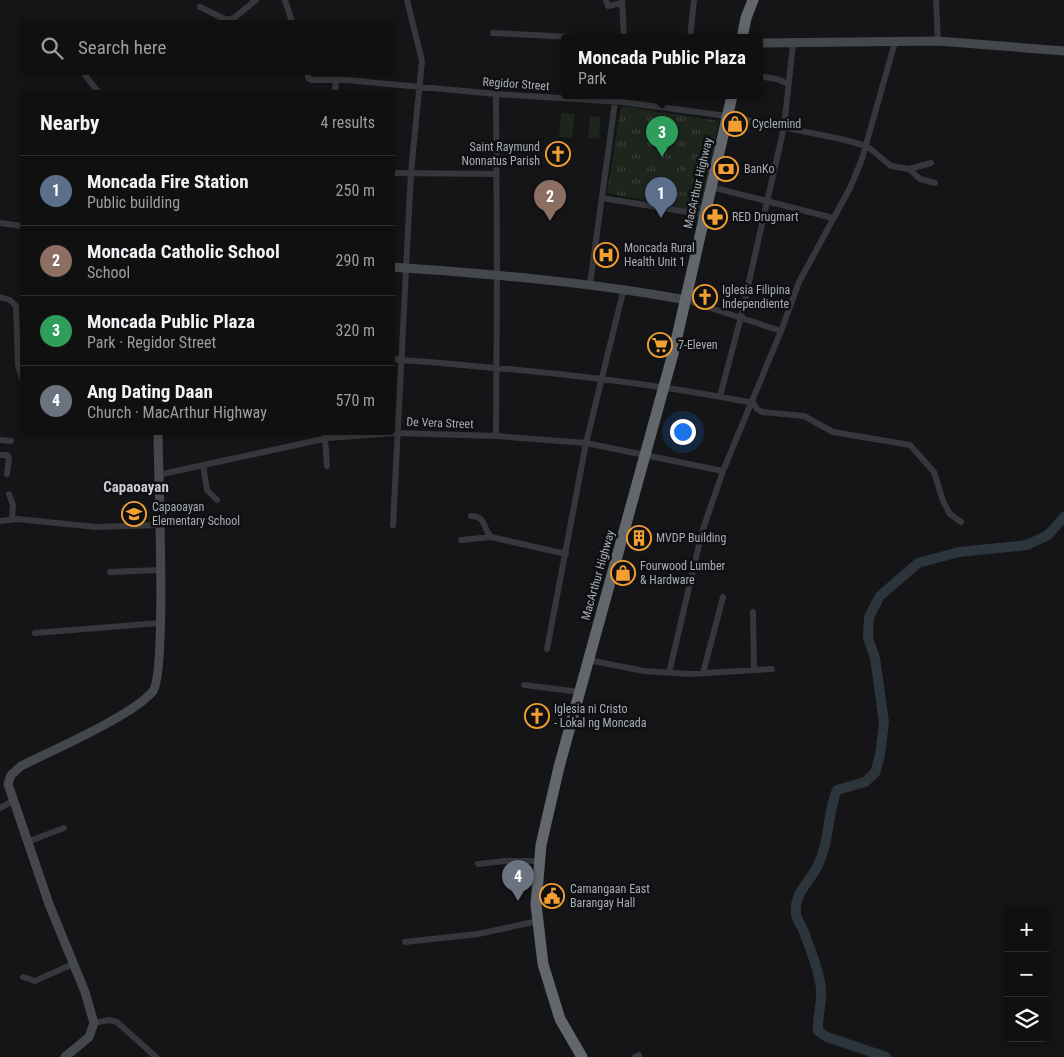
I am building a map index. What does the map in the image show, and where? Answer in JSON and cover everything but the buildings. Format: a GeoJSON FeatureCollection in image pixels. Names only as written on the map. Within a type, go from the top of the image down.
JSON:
{"type":"FeatureCollection","features":[{"type":"Feature","properties":{"kind":"highway"},"geometry":{"type":"LineString","coordinates":[[743,34],[746,18],[753,0]]}},
{"type":"Feature","properties":{"kind":"highway","name":"MacArthur Highway"},"geometry":{"type":"LineString","coordinates":[[582,1057],[565,1030],[551,996],[543,964],[538,921],[539,861],[548,811],[646,454],[686,300],[731,99]]}},
{"type":"Feature","properties":{"kind":"street"},"geometry":{"type":"LineString","coordinates":[[200,7],[227,20],[234,18],[256,0]]}},
{"type":"Feature","properties":{"kind":"street"},"geometry":{"type":"LineString","coordinates":[[285,0],[291,20]]}},
{"type":"Feature","properties":{"kind":"street"},"geometry":{"type":"LineString","coordinates":[[393,525],[396,433],[402,360],[411,172],[420,87],[421,52],[408,0]]}},
{"type":"Feature","properties":{"kind":"street"},"geometry":{"type":"LineString","coordinates":[[606,0],[608,6],[622,1],[624,34]]}},
{"type":"Feature","properties":{"kind":"street"},"geometry":{"type":"LineString","coordinates":[[690,34],[694,0]]}},
{"type":"Feature","properties":{"kind":"street"},"geometry":{"type":"LineString","coordinates":[[936,0],[938,41]]}},
{"type":"Feature","properties":{"kind":"street"},"geometry":{"type":"LineString","coordinates":[[493,33],[561,36]]}},
{"type":"Feature","properties":{"kind":"street"},"geometry":{"type":"LineString","coordinates":[[763,43],[938,41],[1064,51]]}},
{"type":"Feature","properties":{"kind":"street"},"geometry":{"type":"LineString","coordinates":[[669,673],[702,532],[723,471],[753,403],[799,282],[850,188],[867,146],[895,42]]}},
{"type":"Feature","properties":{"kind":"street"},"geometry":{"type":"LineString","coordinates":[[720,396],[741,317],[784,127],[793,44]]}},
{"type":"Feature","properties":{"kind":"street"},"geometry":{"type":"LineString","coordinates":[[85,75],[96,90]]}},
{"type":"Feature","properties":{"kind":"street","name":"Regidor Street"},"geometry":{"type":"LineString","coordinates":[[308,76],[496,94],[561,97]]}},
{"type":"Feature","properties":{"kind":"street"},"geometry":{"type":"LineString","coordinates":[[764,77],[777,79],[788,84]]}},
{"type":"Feature","properties":{"kind":"street"},"geometry":{"type":"LineString","coordinates":[[335,90],[336,80]]}},
{"type":"Feature","properties":{"kind":"street"},"geometry":{"type":"LineString","coordinates":[[496,94],[496,436]]}},
{"type":"Feature","properties":{"kind":"street","name":"Regidor Street"},"geometry":{"type":"LineString","coordinates":[[599,99],[620,100],[727,116],[867,146]]}},
{"type":"Feature","properties":{"kind":"street"},"geometry":{"type":"LineString","coordinates":[[590,284],[602,198],[620,100]]}},
{"type":"Feature","properties":{"kind":"street"},"geometry":{"type":"LineString","coordinates":[[867,146],[891,166],[909,168],[931,163]]}},
{"type":"Feature","properties":{"kind":"street"},"geometry":{"type":"LineString","coordinates":[[909,168],[920,179],[934,183]]}},
{"type":"Feature","properties":{"kind":"street"},"geometry":{"type":"LineString","coordinates":[[395,173],[497,174]]}},
{"type":"Feature","properties":{"kind":"street"},"geometry":{"type":"LineString","coordinates":[[711,187],[833,218]]}},
{"type":"Feature","properties":{"kind":"street"},"geometry":{"type":"LineString","coordinates":[[602,198],[706,215]]}},
{"type":"Feature","properties":{"kind":"street"},"geometry":{"type":"LineString","coordinates":[[0,223],[20,226]]}},
{"type":"Feature","properties":{"kind":"street"},"geometry":{"type":"LineString","coordinates":[[395,267],[497,274],[624,288],[686,300],[781,331]]}},
{"type":"Feature","properties":{"kind":"street"},"geometry":{"type":"LineString","coordinates":[[547,649],[586,443],[624,288]]}},
{"type":"Feature","properties":{"kind":"street"},"geometry":{"type":"LineString","coordinates":[[0,297],[10,300],[16,306],[18,365],[20,372]]}},
{"type":"Feature","properties":{"kind":"street"},"geometry":{"type":"LineString","coordinates":[[395,359],[496,366],[602,377],[753,403]]}},
{"type":"Feature","properties":{"kind":"street"},"geometry":{"type":"LineString","coordinates":[[753,403],[756,409],[762,412],[804,416],[833,432],[910,445],[934,472],[943,501],[950,514],[961,522]]}},
{"type":"Feature","properties":{"kind":"street","name":"De Vera Street"},"geometry":{"type":"LineString","coordinates":[[396,433],[496,436],[586,443],[723,471]]}},
{"type":"Feature","properties":{"kind":"street"},"geometry":{"type":"LineString","coordinates":[[65,1057],[89,1037],[94,1023],[85,992],[49,904],[12,801],[8,784],[15,770],[139,704],[152,692],[158,678],[160,623],[158,435]]}},
{"type":"Feature","properties":{"kind":"street","name":"De Vera Street"},"geometry":{"type":"LineString","coordinates":[[158,475],[327,436],[350,435]]}},
{"type":"Feature","properties":{"kind":"street"},"geometry":{"type":"LineString","coordinates":[[327,436],[327,466]]}},
{"type":"Feature","properties":{"kind":"street"},"geometry":{"type":"LineString","coordinates":[[0,440],[10,441]]}},
{"type":"Feature","properties":{"kind":"street"},"geometry":{"type":"LineString","coordinates":[[0,455],[8,456],[7,474]]}},
{"type":"Feature","properties":{"kind":"street"},"geometry":{"type":"LineString","coordinates":[[202,465],[206,490],[217,500]]}},
{"type":"Feature","properties":{"kind":"street"},"geometry":{"type":"LineString","coordinates":[[9,494],[13,505],[12,519]]}},
{"type":"Feature","properties":{"kind":"street"},"geometry":{"type":"LineString","coordinates":[[471,516],[478,516],[484,521],[491,537]]}},
{"type":"Feature","properties":{"kind":"street"},"geometry":{"type":"LineString","coordinates":[[0,521],[12,519],[96,527],[159,525]]}},
{"type":"Feature","properties":{"kind":"street"},"geometry":{"type":"LineString","coordinates":[[461,540],[491,537],[566,554]]}},
{"type":"Feature","properties":{"kind":"street"},"geometry":{"type":"LineString","coordinates":[[110,572],[159,570]]}},
{"type":"Feature","properties":{"kind":"street"},"geometry":{"type":"LineString","coordinates":[[703,673],[723,598]]}},
{"type":"Feature","properties":{"kind":"street"},"geometry":{"type":"LineString","coordinates":[[753,612],[754,670]]}},
{"type":"Feature","properties":{"kind":"street"},"geometry":{"type":"LineString","coordinates":[[35,633],[160,623]]}},
{"type":"Feature","properties":{"kind":"street"},"geometry":{"type":"LineString","coordinates":[[588,660],[644,671],[669,673],[772,669]]}},
{"type":"Feature","properties":{"kind":"street"},"geometry":{"type":"LineString","coordinates":[[524,685],[580,692]]}},
{"type":"Feature","properties":{"kind":"street"},"geometry":{"type":"LineString","coordinates":[[0,808],[12,801]]}},
{"type":"Feature","properties":{"kind":"street"},"geometry":{"type":"LineString","coordinates":[[27,842],[64,828]]}},
{"type":"Feature","properties":{"kind":"street"},"geometry":{"type":"LineString","coordinates":[[478,864],[505,861],[539,861]]}},
{"type":"Feature","properties":{"kind":"street"},"geometry":{"type":"LineString","coordinates":[[405,942],[478,934],[538,921]]}},
{"type":"Feature","properties":{"kind":"street"},"geometry":{"type":"LineString","coordinates":[[23,977],[35,981],[73,964]]}},
{"type":"Feature","properties":{"kind":"street"},"geometry":{"type":"LineString","coordinates":[[94,1023],[109,1020],[117,1022],[156,1057]]}},
{"type":"Feature","properties":{"kind":"green space"},"geometry":{"type":"Polygon","coordinates":[[[621,106],[719,121],[701,211],[607,193],[621,106]]]}},
{"type":"Feature","properties":{"kind":"green space"},"geometry":{"type":"Polygon","coordinates":[[[561,113],[575,114],[572,138],[559,137],[561,113]]]}},
{"type":"Feature","properties":{"kind":"green space"},"geometry":{"type":"Polygon","coordinates":[[[590,116],[601,117],[599,139],[588,138],[590,116]]]}},
{"type":"Feature","properties":{"kind":"waterway"},"geometry":{"type":"LineString","coordinates":[[886,1057],[827,1037],[818,1031],[821,995],[820,982],[812,952],[796,914],[797,899],[823,854],[837,790],[865,782],[875,773],[880,755],[884,722],[875,658],[868,638],[869,617],[880,596],[918,563],[959,552],[1027,545],[1048,535],[1064,517]]}},
{"type":"Feature","properties":{"kind":"place","name":"Cyclemind"},"geometry":{"type":"Point","coordinates":[735,124]}},
{"type":"Feature","properties":{"kind":"place","name":"Saint Raymund Nonnatus Parish"},"geometry":{"type":"Point","coordinates":[558,154]}},
{"type":"Feature","properties":{"kind":"place","name":"Moncada Public Plaza"},"geometry":{"type":"Point","coordinates":[662,157]}},
{"type":"Feature","properties":{"kind":"place","name":"BanKo"},"geometry":{"type":"Point","coordinates":[726,169]}},
{"type":"Feature","properties":{"kind":"place","name":"RED Drugmart"},"geometry":{"type":"Point","coordinates":[715,217]}},
{"type":"Feature","properties":{"kind":"place","name":"Moncada Fire Station"},"geometry":{"type":"Point","coordinates":[661,218]}},
{"type":"Feature","properties":{"kind":"place","name":"Moncada Catholic School"},"geometry":{"type":"Point","coordinates":[550,221]}},
{"type":"Feature","properties":{"kind":"place","name":"Moncada Rural Health Unit 1"},"geometry":{"type":"Point","coordinates":[606,255]}},
{"type":"Feature","properties":{"kind":"place","name":"Iglesia Filipina Independiente"},"geometry":{"type":"Point","coordinates":[705,297]}},
{"type":"Feature","properties":{"kind":"place","name":"7-Eleven"},"geometry":{"type":"Point","coordinates":[660,345]}},
{"type":"Feature","properties":{"kind":"place","name":"Capaoayan Elementary School"},"geometry":{"type":"Point","coordinates":[134,514]}},
{"type":"Feature","properties":{"kind":"place","name":"MVDP Building"},"geometry":{"type":"Point","coordinates":[639,538]}},
{"type":"Feature","properties":{"kind":"place","name":"Fourwood Lumber & Hardware"},"geometry":{"type":"Point","coordinates":[623,573]}},
{"type":"Feature","properties":{"kind":"place","name":"Iglesia ni Cristo - Lokal ng Moncada"},"geometry":{"type":"Point","coordinates":[537,716]}},
{"type":"Feature","properties":{"kind":"place","name":"Camangaan East Barangay Hall"},"geometry":{"type":"Point","coordinates":[552,896]}},
{"type":"Feature","properties":{"kind":"place","name":"Ang Dating Daan"},"geometry":{"type":"Point","coordinates":[518,901]}},
{"type":"Feature","properties":{"kind":"district","name":"Capaoayan"},"geometry":{"type":"Point","coordinates":[136,487]}}]}
